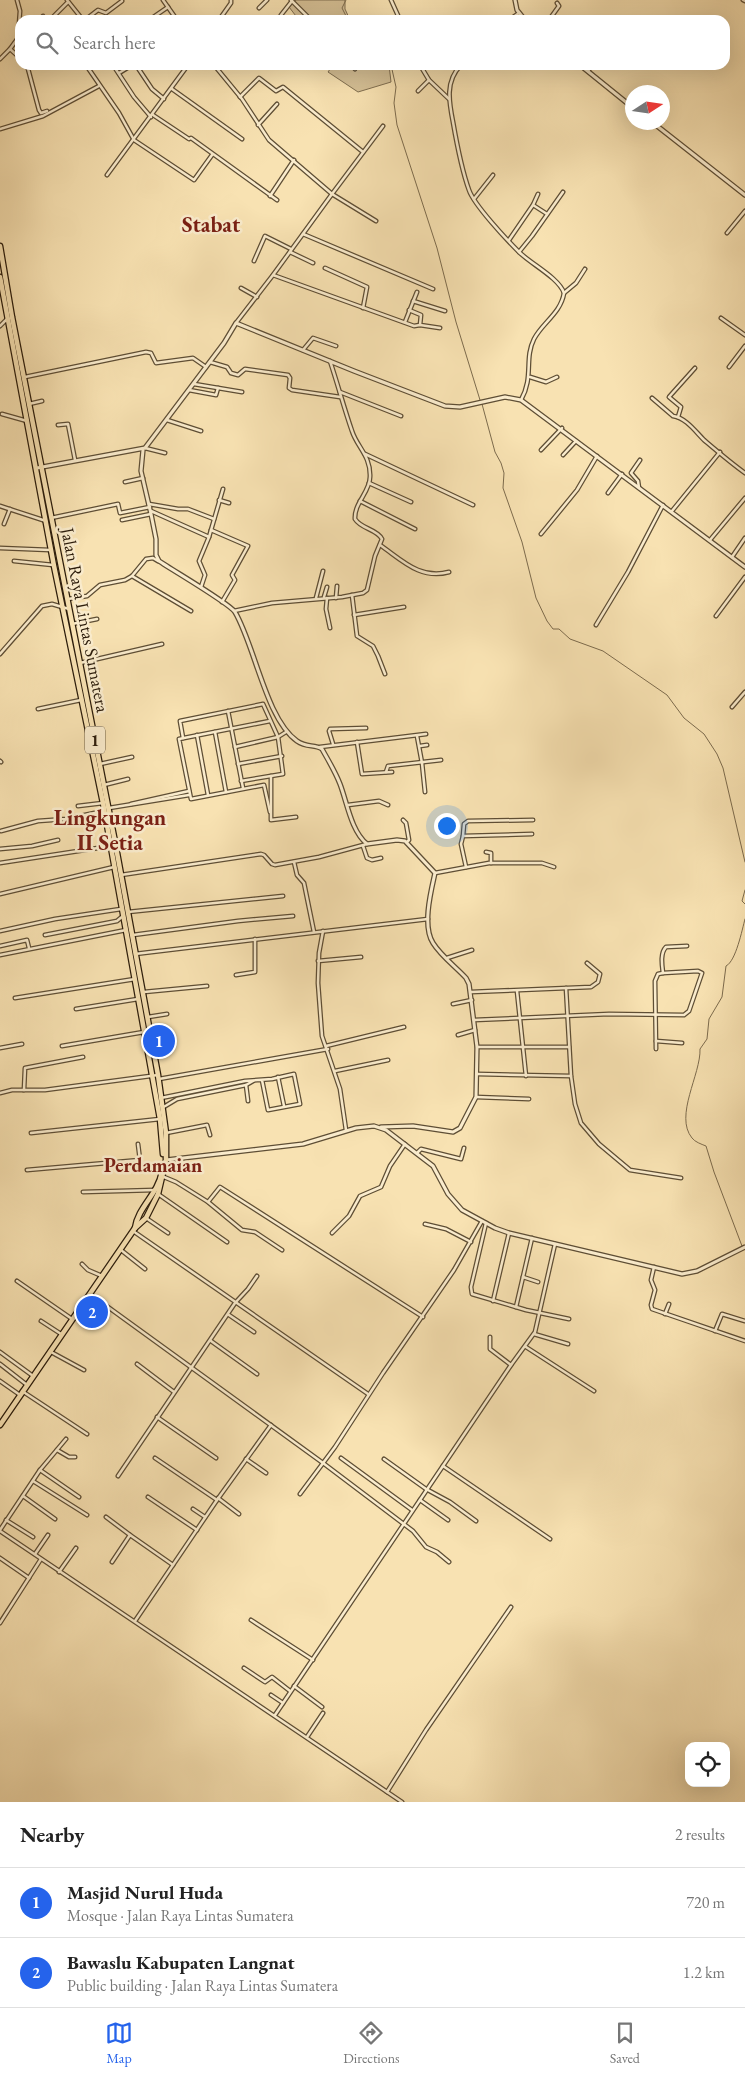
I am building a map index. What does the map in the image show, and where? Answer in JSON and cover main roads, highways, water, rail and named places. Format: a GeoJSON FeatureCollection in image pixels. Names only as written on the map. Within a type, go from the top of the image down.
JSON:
{"type":"FeatureCollection","features":[{"type":"Feature","properties":{"kind":"highway","name":"Jalan Raya Lintas Sumatera"},"geometry":{"type":"LineString","coordinates":[[0,246],[2,272],[28,421],[39,468]]}},
{"type":"Feature","properties":{"kind":"highway","name":"Jalan Raya Lintas Sumatera"},"geometry":{"type":"LineString","coordinates":[[0,277],[24,377],[54,566],[103,803],[121,875],[132,935],[138,998],[144,1032],[161,1098],[166,1133],[164,1177],[146,1218],[134,1230],[1,1422]]}},
{"type":"Feature","properties":{"kind":"highway","name":"Jalan Raya Lintas Sumatera"},"geometry":{"type":"LineString","coordinates":[[48,520],[67,599],[100,764],[110,846],[121,909],[142,992],[156,1077],[164,1161],[157,1192],[136,1219],[134,1230]]}},
{"type":"Feature","properties":{"kind":"waterway"},"geometry":{"type":"LineString","coordinates":[[346,0],[342,8],[346,15]]}},
{"type":"Feature","properties":{"kind":"waterway"},"geometry":{"type":"LineString","coordinates":[[392,70],[396,87],[394,103],[397,125],[437,248],[456,322],[480,400]]}},
{"type":"Feature","properties":{"kind":"waterway"},"geometry":{"type":"LineString","coordinates":[[482,404],[495,452],[504,473],[503,488],[522,542],[536,598],[547,621],[553,629],[559,629],[570,639],[603,651],[667,695],[684,718],[704,734],[717,754],[723,768],[745,862]]}},
{"type":"Feature","properties":{"kind":"waterway"},"geometry":{"type":"LineString","coordinates":[[745,890],[742,901],[745,904]]}},
{"type":"Feature","properties":{"kind":"waterway"},"geometry":{"type":"LineString","coordinates":[[742,1246],[706,1146],[692,1138],[687,1129],[686,1118],[700,1049],[707,1039],[709,1019],[722,997],[726,966],[730,963],[736,952],[745,919]]}},
{"type":"Feature","properties":{"kind":"place","name":"Masjid Nurul Huda"},"geometry":{"type":"Point","coordinates":[159,1041]}},
{"type":"Feature","properties":{"kind":"place","name":"Bawaslu Kabupaten Langnat"},"geometry":{"type":"Point","coordinates":[92,1312]}},
{"type":"Feature","properties":{"kind":"district","name":"Stabat"},"geometry":{"type":"Point","coordinates":[211,224]}},
{"type":"Feature","properties":{"kind":"district","name":"Lingkungan II Setia"},"geometry":{"type":"Point","coordinates":[110,830]}},
{"type":"Feature","properties":{"kind":"district","name":"Perdamaian"},"geometry":{"type":"Point","coordinates":[153,1165]}}]}
